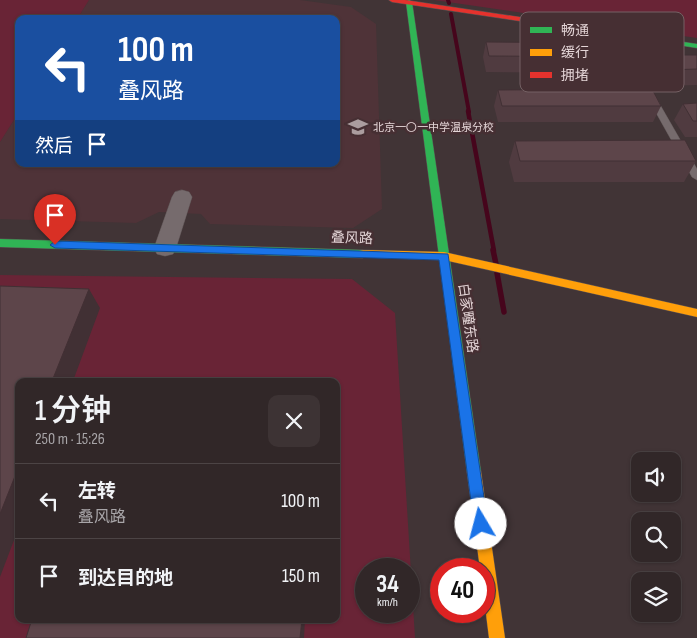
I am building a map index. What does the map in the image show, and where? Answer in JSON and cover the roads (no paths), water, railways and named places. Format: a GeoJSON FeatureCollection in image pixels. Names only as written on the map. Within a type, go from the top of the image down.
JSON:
{"type":"FeatureCollection","features":[{"type":"Feature","properties":{"kind":"street"},"geometry":{"type":"LineString","coordinates":[[392,0],[520,19]]}},
{"type":"Feature","properties":{"kind":"street","name":"白家疃东路"},"geometry":{"type":"LineString","coordinates":[[409,2],[497,638]]}},
{"type":"Feature","properties":{"kind":"street"},"geometry":{"type":"LineString","coordinates":[[684,44],[697,46]]}},
{"type":"Feature","properties":{"kind":"street"},"geometry":{"type":"LineString","coordinates":[[165,248],[182,197]]}},
{"type":"Feature","properties":{"kind":"street","name":"叠风路"},"geometry":{"type":"LineString","coordinates":[[0,243],[444,256],[697,313]]}},
{"type":"Feature","properties":{"kind":"lane"},"geometry":{"type":"LineString","coordinates":[[684,60],[697,62]]}},
{"type":"Feature","properties":{"kind":"lane"},"geometry":{"type":"LineString","coordinates":[[649,92],[697,177]]}},
{"type":"Feature","properties":{"kind":"waterway"},"geometry":{"type":"LineString","coordinates":[[451,14],[469,112]]}},
{"type":"Feature","properties":{"kind":"waterway"},"geometry":{"type":"LineString","coordinates":[[468,111],[494,251]]}},
{"type":"Feature","properties":{"kind":"waterway"},"geometry":{"type":"LineString","coordinates":[[493,250],[496,264]]}},
{"type":"Feature","properties":{"kind":"waterway"},"geometry":{"type":"LineString","coordinates":[[497,273],[504,312]]}},
{"type":"Feature","properties":{"kind":"place","name":"北京一〇一中学温泉分校"},"geometry":{"type":"Point","coordinates":[358,127]}}]}
